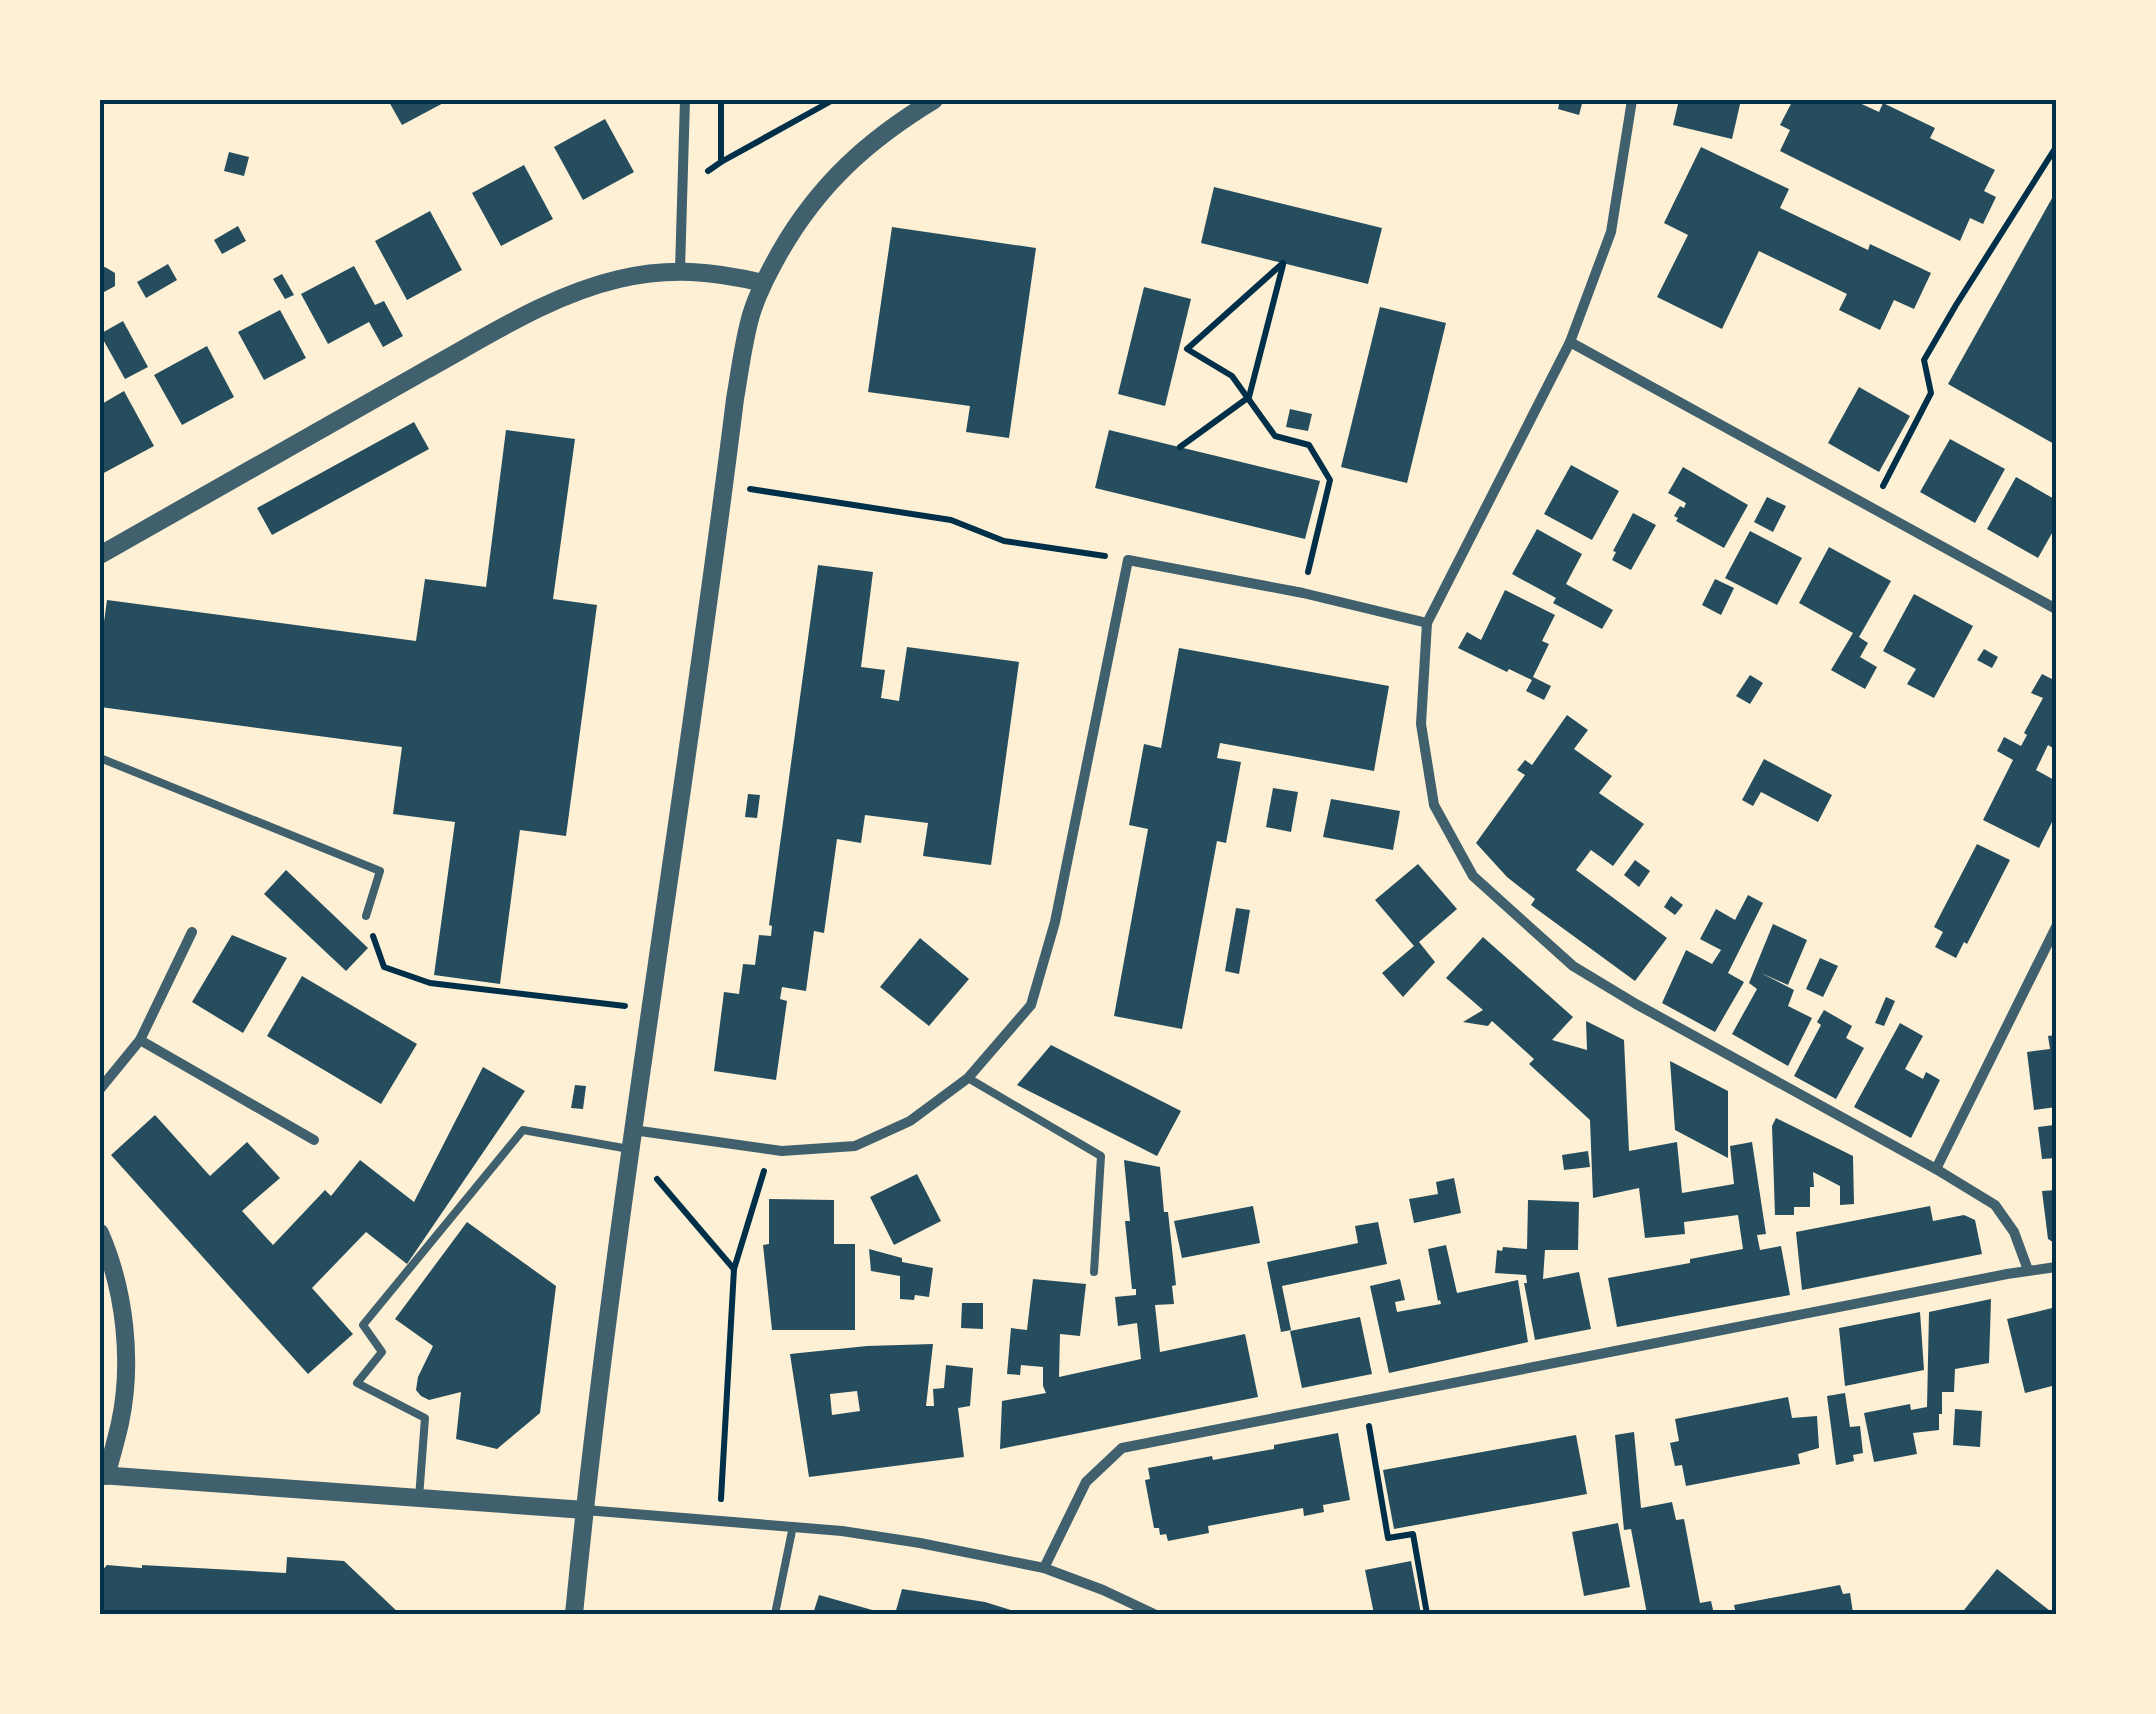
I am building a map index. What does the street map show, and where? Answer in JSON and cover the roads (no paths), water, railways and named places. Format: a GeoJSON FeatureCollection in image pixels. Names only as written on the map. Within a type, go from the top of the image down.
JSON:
{"type":"FeatureCollection","features":[{"type":"Feature","properties":{"kind":"street"},"geometry":{"type":"LineString","coordinates":[[680,270],[684,100]]}},
{"type":"Feature","properties":{"kind":"street"},"geometry":{"type":"LineString","coordinates":[[574,1614],[649,1008],[735,399],[751,315],[762,283],[818,194],[854,156],[893,125],[934,100]]}},
{"type":"Feature","properties":{"kind":"street"},"geometry":{"type":"LineString","coordinates":[[1632,100],[1610,232],[1570,342],[1427,623],[1421,724],[1434,805],[1474,876],[1573,966],[1995,1205],[2014,1232],[2028,1270]]}},
{"type":"Feature","properties":{"kind":"street"},"geometry":{"type":"LineString","coordinates":[[100,556],[527,314],[571,294],[620,278],[680,270],[762,283]]}},
{"type":"Feature","properties":{"kind":"street"},"geometry":{"type":"LineString","coordinates":[[1570,342],[2056,610]]}},
{"type":"Feature","properties":{"kind":"street"},"geometry":{"type":"LineString","coordinates":[[632,1139],[782,1151],[855,1146],[910,1121],[968,1078],[1031,1005],[1055,922],[1128,560],[1303,593],[1427,623]]}},
{"type":"Feature","properties":{"kind":"street"},"geometry":{"type":"LineString","coordinates":[[1936,1169],[2056,927]]}},
{"type":"Feature","properties":{"kind":"street"},"geometry":{"type":"LineString","coordinates":[[100,1089],[140,1040],[192,932]]}},
{"type":"Feature","properties":{"kind":"street"},"geometry":{"type":"LineString","coordinates":[[140,1040],[314,1140]]}},
{"type":"Feature","properties":{"kind":"street"},"geometry":{"type":"LineString","coordinates":[[100,1232],[122,1305],[126,1363],[121,1420],[102,1479],[418,1498],[842,1531],[920,1542],[1044,1568],[1154,1614]]}},
{"type":"Feature","properties":{"kind":"street"},"geometry":{"type":"LineString","coordinates":[[1044,1568],[1086,1482],[1122,1448],[2056,1266]]}},
{"type":"Feature","properties":{"kind":"lane"},"geometry":{"type":"LineString","coordinates":[[100,758],[380,872],[366,916]]}},
{"type":"Feature","properties":{"kind":"lane"},"geometry":{"type":"LineString","coordinates":[[968,1078],[1101,1156],[1094,1272]]}},
{"type":"Feature","properties":{"kind":"lane"},"geometry":{"type":"LineString","coordinates":[[418,1498],[426,1418],[357,1384],[382,1352],[363,1325],[523,1130],[632,1139]]}},
{"type":"Feature","properties":{"kind":"lane"},"geometry":{"type":"LineString","coordinates":[[775,1614],[793,1526]]}}]}
